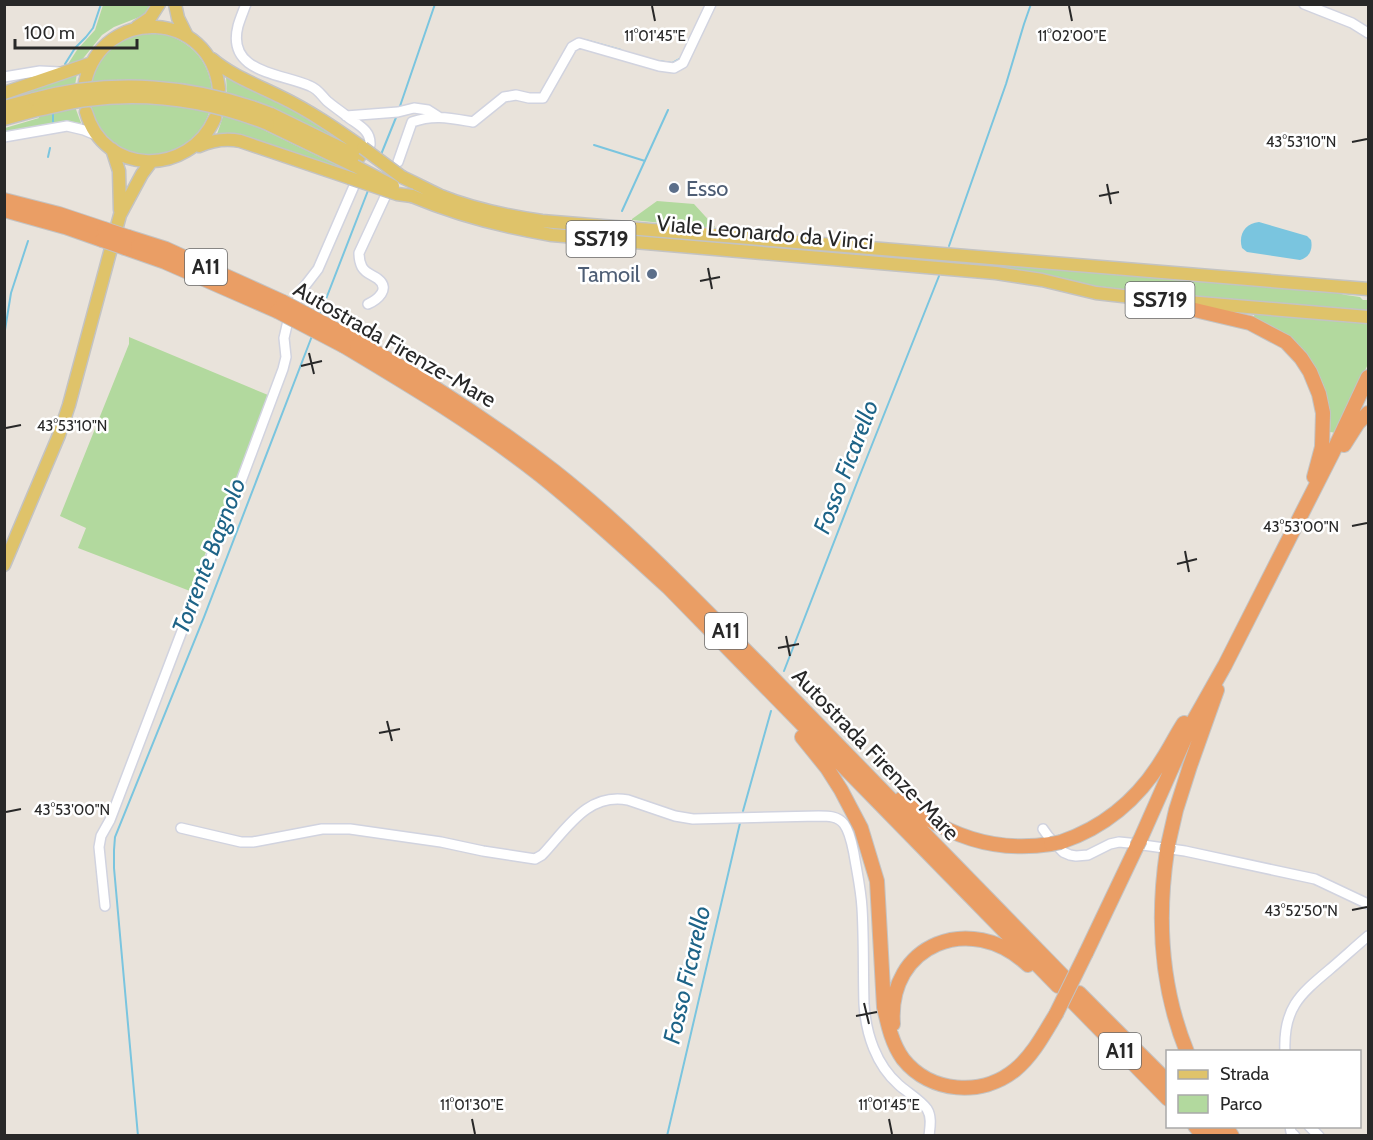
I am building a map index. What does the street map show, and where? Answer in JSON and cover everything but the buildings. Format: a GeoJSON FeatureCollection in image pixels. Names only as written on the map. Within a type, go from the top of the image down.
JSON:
{"type":"FeatureCollection","features":[{"type":"Feature","properties":{"kind":"highway","name":"Autostrada Firenze-Mare"},"geometry":{"type":"LineString","coordinates":[[4,200],[59,214],[127,242],[166,249],[412,373],[494,426],[556,473],[657,561],[832,738],[1059,985]]}},
{"type":"Feature","properties":{"kind":"highway","name":"Autostrada Firenze-Mare"},"geometry":{"type":"LineString","coordinates":[[4,210],[65,227],[103,234]]}},
{"type":"Feature","properties":{"kind":"highway"},"geometry":{"type":"LineString","coordinates":[[1148,299],[1250,323],[1286,342],[1300,358],[1310,372],[1319,394],[1323,413],[1322,447],[1306,505]]}},
{"type":"Feature","properties":{"kind":"highway","name":"Autostrada Firenze-Mare"},"geometry":{"type":"LineString","coordinates":[[346,341],[469,423],[539,474],[668,587],[1059,985]]}},
{"type":"Feature","properties":{"kind":"highway"},"geometry":{"type":"LineString","coordinates":[[756,678],[764,695],[827,768],[861,828],[877,881],[884,1007],[897,1050],[916,1072],[942,1085],[971,1088],[1001,1079],[1015,1070],[1037,1046],[1056,1014],[1160,796],[1190,727],[1225,665],[1368,377]]}},
{"type":"Feature","properties":{"kind":"highway"},"geometry":{"type":"LineString","coordinates":[[1306,505],[1358,423],[1368,412]]}},
{"type":"Feature","properties":{"kind":"highway"},"geometry":{"type":"LineString","coordinates":[[832,738],[851,750],[907,805],[952,832],[977,841],[1002,846],[1056,843],[1099,825],[1130,802],[1153,774],[1192,709],[1225,665]]}},
{"type":"Feature","properties":{"kind":"highway"},"geometry":{"type":"LineString","coordinates":[[1186,1050],[1167,978],[1163,944],[1163,877],[1176,810],[1225,665]]}},
{"type":"Feature","properties":{"kind":"highway"},"geometry":{"type":"LineString","coordinates":[[897,1050],[892,1017],[896,993],[901,979],[914,959],[934,944],[945,940],[980,939],[995,944],[1023,960],[1059,985]]}},
{"type":"Feature","properties":{"kind":"highway","name":"A11"},"geometry":{"type":"LineString","coordinates":[[1166,1081],[1074,1001],[1166,1098]]}},
{"type":"Feature","properties":{"kind":"main road"},"geometry":{"type":"LineString","coordinates":[[85,82],[96,55],[109,41],[150,18],[159,4]]}},
{"type":"Feature","properties":{"kind":"main road"},"geometry":{"type":"LineString","coordinates":[[175,4],[178,18],[188,37]]}},
{"type":"Feature","properties":{"kind":"main road"},"geometry":{"type":"LineString","coordinates":[[134,28],[156,26],[168,28],[188,37],[223,69],[329,124],[358,163]]}},
{"type":"Feature","properties":{"kind":"main road"},"geometry":{"type":"LineString","coordinates":[[208,56],[216,73],[219,89]]}},
{"type":"Feature","properties":{"kind":"main road"},"geometry":{"type":"LineString","coordinates":[[4,93],[92,63]]}},
{"type":"Feature","properties":{"kind":"main road"},"geometry":{"type":"LineString","coordinates":[[4,119],[59,93],[116,86],[143,87],[214,96],[241,104],[358,163]]}},
{"type":"Feature","properties":{"kind":"main road"},"geometry":{"type":"LineString","coordinates":[[4,107],[35,105]]}},
{"type":"Feature","properties":{"kind":"main road"},"geometry":{"type":"LineString","coordinates":[[86,112],[99,137],[112,149],[130,158],[152,162],[173,158],[211,141],[229,139],[358,163]]}},
{"type":"Feature","properties":{"kind":"main road"},"geometry":{"type":"LineString","coordinates":[[192,148],[206,135],[215,118]]}},
{"type":"Feature","properties":{"kind":"main road"},"geometry":{"type":"LineString","coordinates":[[112,149],[119,171],[120,215]]}},
{"type":"Feature","properties":{"kind":"main road"},"geometry":{"type":"LineString","coordinates":[[4,565],[69,405],[120,215],[142,174],[152,162]]}},
{"type":"Feature","properties":{"kind":"main road","name":"Viale Leonardo da Vinci"},"geometry":{"type":"LineString","coordinates":[[358,163],[402,177],[457,202],[502,214],[542,221],[1368,289]]}},
{"type":"Feature","properties":{"kind":"main road","name":"Viale Leonardo da Vinci"},"geometry":{"type":"LineString","coordinates":[[358,163],[397,194],[412,196],[439,207],[493,223],[552,235],[996,273],[1096,292],[1148,299],[1368,317]]}},
{"type":"Feature","properties":{"kind":"street"},"geometry":{"type":"LineString","coordinates":[[105,906],[99,841],[110,820],[283,369],[286,357],[284,338],[291,315],[301,291],[318,269],[370,137],[316,89],[257,69],[249,64],[239,51],[237,41],[237,27],[246,4]]}},
{"type":"Feature","properties":{"kind":"street"},"geometry":{"type":"LineString","coordinates":[[399,162],[412,122],[424,117],[439,117],[472,122],[504,97],[516,95],[543,98],[572,46],[579,43],[659,66],[674,68],[683,63],[711,4]]}},
{"type":"Feature","properties":{"kind":"street"},"geometry":{"type":"LineString","coordinates":[[1304,4],[1352,23],[1368,33]]}},
{"type":"Feature","properties":{"kind":"street"},"geometry":{"type":"LineString","coordinates":[[4,77],[40,71],[66,72]]}},
{"type":"Feature","properties":{"kind":"street"},"geometry":{"type":"LineString","coordinates":[[346,116],[398,112],[414,108],[428,110],[439,117]]}},
{"type":"Feature","properties":{"kind":"street"},"geometry":{"type":"LineString","coordinates":[[4,137],[67,126],[99,137]]}},
{"type":"Feature","properties":{"kind":"street"},"geometry":{"type":"LineString","coordinates":[[368,304],[382,295],[383,286],[380,280],[362,267],[359,253],[385,197]]}},
{"type":"Feature","properties":{"kind":"street"},"geometry":{"type":"LineString","coordinates":[[181,828],[241,842],[253,842],[322,828],[350,829],[535,859],[548,849],[575,818],[588,807],[608,799],[620,798],[693,819],[819,816],[837,818],[844,823],[848,832],[859,881],[862,908],[864,1005],[870,1039],[874,1051],[894,1081],[927,1109],[930,1124],[929,1136]]}},
{"type":"Feature","properties":{"kind":"street"},"geometry":{"type":"LineString","coordinates":[[1043,829],[1063,852],[1070,855],[1088,855],[1110,844],[1123,842],[1185,851],[1315,879],[1368,904]]}},
{"type":"Feature","properties":{"kind":"street"},"geometry":{"type":"LineString","coordinates":[[1285,1050],[1286,1028],[1296,1001],[1368,936]]}},
{"type":"Feature","properties":{"kind":"green space"},"geometry":{"type":"Polygon","coordinates":[[[103,5],[152,5],[142,16],[114,27],[102,35],[81,61],[66,67],[77,50],[95,30],[103,5]]]}},
{"type":"Feature","properties":{"kind":"green space"},"geometry":{"type":"Polygon","coordinates":[[[151,33],[174,38],[194,51],[207,71],[212,94],[207,117],[194,137],[174,150],[151,155],[128,150],[108,137],[95,117],[90,94],[95,71],[108,51],[128,38],[151,33]]]}},
{"type":"Feature","properties":{"kind":"green space"},"geometry":{"type":"Polygon","coordinates":[[[77,73],[74,104],[81,123],[63,122],[5,133],[5,128],[39,118],[32,94],[5,102],[4,98],[77,73]]]}},
{"type":"Feature","properties":{"kind":"green space"},"geometry":{"type":"Polygon","coordinates":[[[226,77],[276,99],[309,117],[351,146],[273,109],[266,131],[343,170],[228,134],[217,134],[225,106],[226,77]]]}},
{"type":"Feature","properties":{"kind":"green space"},"geometry":{"type":"Polygon","coordinates":[[[657,201],[694,204],[715,227],[632,220],[657,201]]]}},
{"type":"Feature","properties":{"kind":"green space"},"geometry":{"type":"Polygon","coordinates":[[[580,229],[1313,288],[1368,300],[1368,312],[1128,291],[991,267],[580,232],[580,229]]]}},
{"type":"Feature","properties":{"kind":"green space"},"geometry":{"type":"Polygon","coordinates":[[[1255,313],[1368,323],[1368,364],[1336,433],[1330,432],[1327,397],[1313,364],[1279,332],[1253,319],[1255,313]]]}},
{"type":"Feature","properties":{"kind":"green space"},"geometry":{"type":"Polygon","coordinates":[[[129,337],[268,395],[190,591],[78,548],[86,528],[60,516],[129,344],[129,337]]]}},
{"type":"Feature","properties":{"kind":"water"},"geometry":{"type":"Polygon","coordinates":[[[1259,222],[1307,236],[1311,240],[1310,252],[1300,260],[1247,252],[1242,248],[1242,234],[1246,227],[1259,222]]]}},
{"type":"Feature","properties":{"kind":"waterway"},"geometry":{"type":"LineString","coordinates":[[65,64],[75,48],[93,28],[101,4]]}},
{"type":"Feature","properties":{"kind":"waterway","name":"Torrente Bagnolo"},"geometry":{"type":"LineString","coordinates":[[399,109],[435,4]]}},
{"type":"Feature","properties":{"kind":"waterway","name":"Fosso Ficarello"},"geometry":{"type":"LineString","coordinates":[[949,246],[1006,84],[1031,4]]}},
{"type":"Feature","properties":{"kind":"waterway"},"geometry":{"type":"LineString","coordinates":[[585,40],[621,50]]}},
{"type":"Feature","properties":{"kind":"waterway"},"geometry":{"type":"LineString","coordinates":[[658,61],[672,63],[681,58]]}},
{"type":"Feature","properties":{"kind":"waterway"},"geometry":{"type":"LineString","coordinates":[[622,211],[668,110]]}},
{"type":"Feature","properties":{"kind":"waterway"},"geometry":{"type":"LineString","coordinates":[[53,111],[53,122]]}},
{"type":"Feature","properties":{"kind":"waterway","name":"Torrente Bagnolo"},"geometry":{"type":"LineString","coordinates":[[380,157],[397,115]]}},
{"type":"Feature","properties":{"kind":"waterway"},"geometry":{"type":"LineString","coordinates":[[594,145],[645,161]]}},
{"type":"Feature","properties":{"kind":"waterway"},"geometry":{"type":"LineString","coordinates":[[48,157],[50,148]]}},
{"type":"Feature","properties":{"kind":"waterway","name":"Torrente Bagnolo"},"geometry":{"type":"LineString","coordinates":[[319,317],[369,188]]}},
{"type":"Feature","properties":{"kind":"waterway"},"geometry":{"type":"LineString","coordinates":[[4,336],[11,293],[28,241]]}},
{"type":"Feature","properties":{"kind":"waterway","name":"Fosso Ficarello"},"geometry":{"type":"LineString","coordinates":[[784,671],[939,276]]}},
{"type":"Feature","properties":{"kind":"waterway","name":"Torrente Bagnolo"},"geometry":{"type":"LineString","coordinates":[[138,1136],[114,868],[115,837],[204,617],[312,336]]}},
{"type":"Feature","properties":{"kind":"waterway","name":"Fosso Ficarello"},"geometry":{"type":"LineString","coordinates":[[743,811],[771,711]]}},
{"type":"Feature","properties":{"kind":"waterway","name":"Fosso Ficarello"},"geometry":{"type":"LineString","coordinates":[[667,1136],[740,823]]}},
{"type":"Feature","properties":{"kind":"place","name":"Esso"},"geometry":{"type":"Point","coordinates":[674,188]}},
{"type":"Feature","properties":{"kind":"place","name":"Tamoil"},"geometry":{"type":"Point","coordinates":[652,274]}}]}
